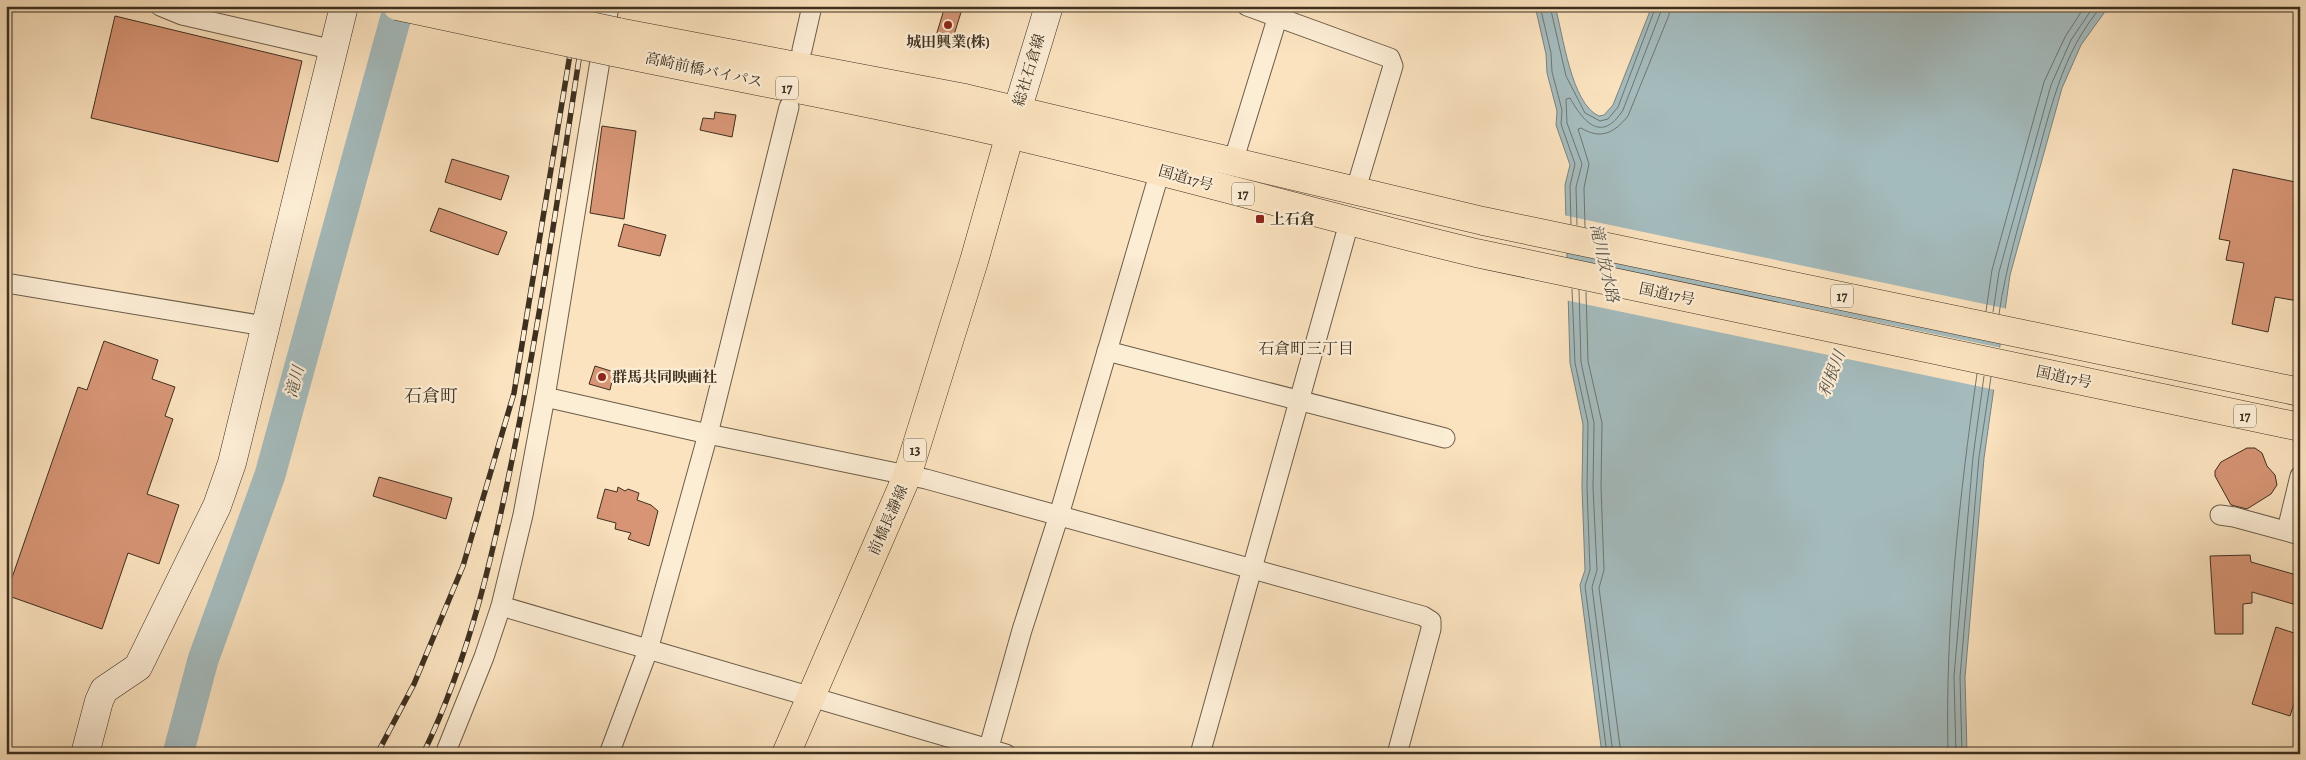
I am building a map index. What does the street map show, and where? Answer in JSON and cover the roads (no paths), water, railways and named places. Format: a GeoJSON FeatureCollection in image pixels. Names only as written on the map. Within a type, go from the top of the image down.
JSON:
{"type":"FeatureCollection","features":[{"type":"Feature","properties":{"kind":"main road","name":"高崎前橋バイパス"},"geometry":{"type":"LineString","coordinates":[[397,6],[965,98],[1013,122]]}},
{"type":"Feature","properties":{"kind":"main road","name":"高崎前橋バイパス"},"geometry":{"type":"LineString","coordinates":[[499,6],[616,42]]}},
{"type":"Feature","properties":{"kind":"main road","name":"国道17号"},"geometry":{"type":"LineString","coordinates":[[1013,122],[1233,162],[1483,221],[2300,392]]}},
{"type":"Feature","properties":{"kind":"main road","name":"国道17号"},"geometry":{"type":"LineString","coordinates":[[1013,122],[1160,171],[1349,223],[1476,253],[2300,427]]}},
{"type":"Feature","properties":{"kind":"main road","name":"前橋長瀞線"},"geometry":{"type":"LineString","coordinates":[[786,754],[907,476],[974,261],[1013,122]]}},
{"type":"Feature","properties":{"kind":"street"},"geometry":{"type":"LineString","coordinates":[[160,6],[182,15],[334,50]]}},
{"type":"Feature","properties":{"kind":"street"},"geometry":{"type":"LineString","coordinates":[[85,754],[98,701],[104,690],[138,667],[216,506],[232,463],[344,6]]}},
{"type":"Feature","properties":{"kind":"street"},"geometry":{"type":"LineString","coordinates":[[445,754],[484,657],[501,606],[523,515],[545,397],[608,6]]}},
{"type":"Feature","properties":{"kind":"street"},"geometry":{"type":"LineString","coordinates":[[802,50],[812,6]]}},
{"type":"Feature","properties":{"kind":"street","name":"総社石倉線"},"geometry":{"type":"LineString","coordinates":[[1013,122],[1049,6]]}},
{"type":"Feature","properties":{"kind":"street"},"geometry":{"type":"LineString","coordinates":[[1247,6],[1280,11],[1386,56],[1392,62],[1393,66],[1355,192]]}},
{"type":"Feature","properties":{"kind":"street"},"geometry":{"type":"LineString","coordinates":[[1233,162],[1280,11]]}},
{"type":"Feature","properties":{"kind":"street"},"geometry":{"type":"LineString","coordinates":[[609,754],[648,650],[708,434],[789,107]]}},
{"type":"Feature","properties":{"kind":"street"},"geometry":{"type":"LineString","coordinates":[[501,606],[994,752],[1022,630],[1059,515],[1160,171]]}},
{"type":"Feature","properties":{"kind":"street"},"geometry":{"type":"LineString","coordinates":[[1200,754],[1349,223]]}},
{"type":"Feature","properties":{"kind":"street"},"geometry":{"type":"LineString","coordinates":[[6,283],[265,326]]}},
{"type":"Feature","properties":{"kind":"street"},"geometry":{"type":"LineString","coordinates":[[1106,350],[1445,438]]}},
{"type":"Feature","properties":{"kind":"street"},"geometry":{"type":"LineString","coordinates":[[545,397],[907,476],[1059,515],[1423,616],[1430,621],[1432,629],[1397,754]]}},
{"type":"Feature","properties":{"kind":"street"},"geometry":{"type":"LineString","coordinates":[[2220,516],[2234,516],[2293,532],[2300,476]]}},
{"type":"Feature","properties":{"kind":"water"},"geometry":{"type":"Polygon","coordinates":[[[1535,6],[1555,6],[1565,50],[1581,98],[1589,109],[1599,116],[1604,115],[1613,105],[1652,6],[2109,6],[2081,45],[2062,88],[2010,275],[1984,458],[1965,677],[1967,754],[1602,754],[1580,585],[1585,570],[1582,487],[1583,424],[1570,363],[1565,185],[1570,165],[1556,125],[1557,111],[1547,73],[1546,54],[1535,6]]]}},
{"type":"Feature","properties":{"kind":"waterway","name":"滝川"},"geometry":{"type":"LineString","coordinates":[[178,754],[203,660],[270,475],[399,6]]}},
{"type":"Feature","properties":{"kind":"railway"},"geometry":{"type":"LineString","coordinates":[[377,754],[414,684],[463,566],[514,393],[578,6]]}},
{"type":"Feature","properties":{"kind":"railway"},"geometry":{"type":"LineString","coordinates":[[423,754],[455,678],[468,639],[480,600],[499,520],[536,332],[587,6]]}},
{"type":"Feature","properties":{"kind":"place","name":"城田興業(株)"},"geometry":{"type":"Point","coordinates":[948,25]}},
{"type":"Feature","properties":{"kind":"place","name":"上石倉"},"geometry":{"type":"Point","coordinates":[1260,219]}},
{"type":"Feature","properties":{"kind":"place","name":"群馬共同映画社"},"geometry":{"type":"Point","coordinates":[602,377]}},
{"type":"Feature","properties":{"kind":"district","name":"石倉町三丁目"},"geometry":{"type":"Point","coordinates":[1306,349]}},
{"type":"Feature","properties":{"kind":"district","name":"石倉町"},"geometry":{"type":"Point","coordinates":[431,396]}},
{"type":"Feature","properties":{"kind":"water label","name":"滝川放水路"},"geometry":{"type":"Point","coordinates":[1604,263]}},
{"type":"Feature","properties":{"kind":"water label","name":"利根川"},"geometry":{"type":"Point","coordinates":[1832,374]}}]}
